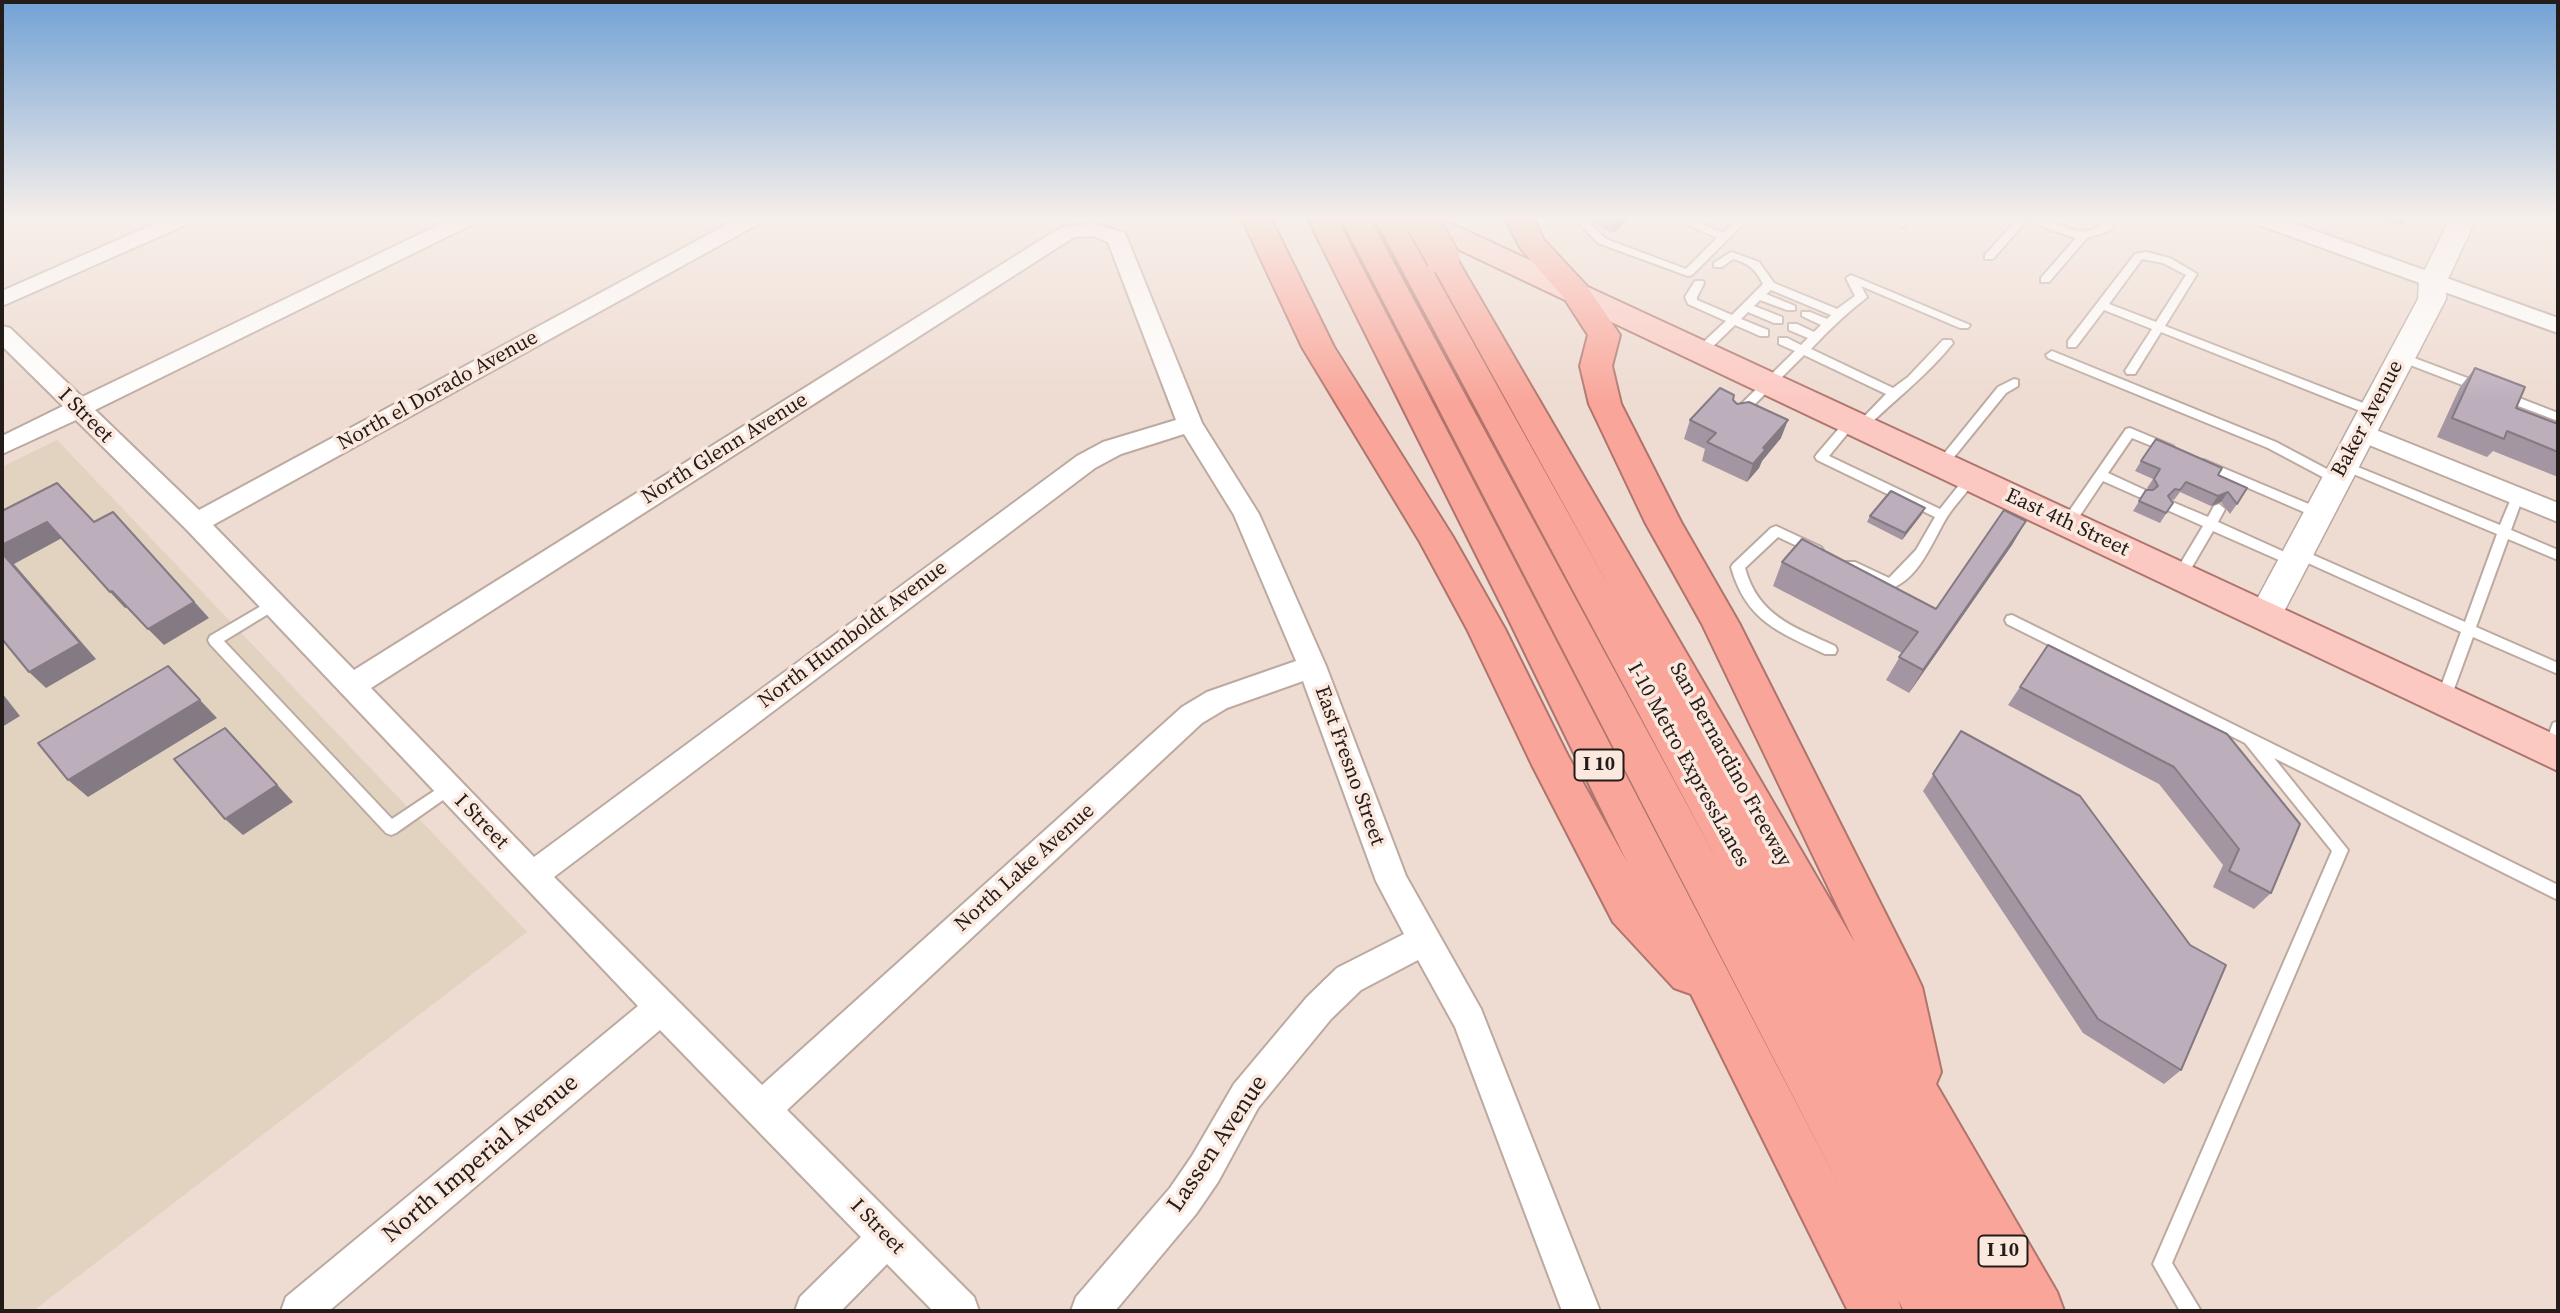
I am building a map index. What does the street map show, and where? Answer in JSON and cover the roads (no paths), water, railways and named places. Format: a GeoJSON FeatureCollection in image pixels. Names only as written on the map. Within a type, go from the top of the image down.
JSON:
{"type":"FeatureCollection","features":[{"type":"Feature","properties":{"kind":"highway"},"geometry":{"type":"LineString","coordinates":[[1286,280],[1318,347],[1435,537],[1486,629],[1552,765],[1629,908],[1719,1003]]}},
{"type":"Feature","properties":{"kind":"highway","name":"I 10"},"geometry":{"type":"LineString","coordinates":[[1353,280],[1876,1311]]}},
{"type":"Feature","properties":{"kind":"highway","name":"I-10 Metro ExpressLanes"},"geometry":{"type":"LineString","coordinates":[[1387,280],[1932,1311]]}},
{"type":"Feature","properties":{"kind":"highway","name":"I-10 Metro ExpressLanes"},"geometry":{"type":"LineString","coordinates":[[1437,280],[1986,1311]]}},
{"type":"Feature","properties":{"kind":"highway","name":"San Bernardino Freeway"},"geometry":{"type":"LineString","coordinates":[[1456,280],[2038,1311]]}},
{"type":"Feature","properties":{"kind":"highway"},"geometry":{"type":"LineString","coordinates":[[1564,280],[1604,335],[1596,366],[1605,404],[1663,522],[1720,623],[1899,987],[1924,1108]]}},
{"type":"Feature","properties":{"kind":"main road","name":"East 4th Street"},"geometry":{"type":"LineString","coordinates":[[1546,280],[2444,700],[2556,744]]}},
{"type":"Feature","properties":{"kind":"street"},"geometry":{"type":"LineString","coordinates":[[2,299],[44,280]]}},
{"type":"Feature","properties":{"kind":"street"},"geometry":{"type":"LineString","coordinates":[[2,446],[342,280]]}},
{"type":"Feature","properties":{"kind":"street","name":"North el Dorado Avenue"},"geometry":{"type":"LineString","coordinates":[[196,523],[642,280]]}},
{"type":"Feature","properties":{"kind":"street","name":"North Glenn Avenue"},"geometry":{"type":"LineString","coordinates":[[351,686],[991,280]]}},
{"type":"Feature","properties":{"kind":"street","name":"East Fresno Street"},"geometry":{"type":"LineString","coordinates":[[1133,280],[1190,424],[1247,514],[1312,666],[1392,881],[1469,1020],[1581,1311]]}},
{"type":"Feature","properties":{"kind":"street"},"geometry":{"type":"LineString","coordinates":[[2432,281],[2558,326]]}},
{"type":"Feature","properties":{"kind":"street","name":"Baker Avenue"},"geometry":{"type":"LineString","coordinates":[[2265,616],[2432,299],[2432,281]]}},
{"type":"Feature","properties":{"kind":"street","name":"I Street"},"geometry":{"type":"LineString","coordinates":[[2,332],[196,523],[448,789],[960,1311]]}},
{"type":"Feature","properties":{"kind":"street"},"geometry":{"type":"LineString","coordinates":[[2366,422],[2517,496],[2558,513]]}},
{"type":"Feature","properties":{"kind":"street","name":"North Humboldt Avenue"},"geometry":{"type":"LineString","coordinates":[[533,876],[1077,468],[1112,448],[1190,424]]}},
{"type":"Feature","properties":{"kind":"street","name":"North Lake Avenue"},"geometry":{"type":"LineString","coordinates":[[762,1109],[1192,715],[1216,700],[1312,666]]}},
{"type":"Feature","properties":{"kind":"street","name":"Lassen Avenue"},"geometry":{"type":"LineString","coordinates":[[1090,1311],[1183,1202],[1246,1096],[1319,1008],[1349,979],[1424,940]]}},
{"type":"Feature","properties":{"kind":"street","name":"North Imperial Avenue"},"geometry":{"type":"LineString","coordinates":[[300,1311],[662,1007]]}},
{"type":"Feature","properties":{"kind":"street"},"geometry":{"type":"LineString","coordinates":[[814,1311],[887,1237]]}},
{"type":"Feature","properties":{"kind":"lane"},"geometry":{"type":"LineString","coordinates":[[1767,280],[1769,285],[1838,314]]}},
{"type":"Feature","properties":{"kind":"lane"},"geometry":{"type":"LineString","coordinates":[[1735,417],[1830,325],[1838,314],[1861,297],[1852,280]]}},
{"type":"Feature","properties":{"kind":"lane"},"geometry":{"type":"LineString","coordinates":[[1856,280],[1964,325]]}},
{"type":"Feature","properties":{"kind":"lane"},"geometry":{"type":"LineString","coordinates":[[2073,344],[2121,280]]}},
{"type":"Feature","properties":{"kind":"lane"},"geometry":{"type":"LineString","coordinates":[[2131,371],[2189,280]]}},
{"type":"Feature","properties":{"kind":"lane"},"geometry":{"type":"LineString","coordinates":[[1699,283],[1691,297],[1692,302],[1764,333]]}},
{"type":"Feature","properties":{"kind":"lane"},"geometry":{"type":"LineString","coordinates":[[1701,351],[1769,285]]}},
{"type":"Feature","properties":{"kind":"lane"},"geometry":{"type":"LineString","coordinates":[[1759,295],[1791,308]]}},
{"type":"Feature","properties":{"kind":"lane"},"geometry":{"type":"LineString","coordinates":[[2102,305],[2158,327],[2366,422]]}},
{"type":"Feature","properties":{"kind":"lane"},"geometry":{"type":"LineString","coordinates":[[1746,307],[1778,320]]}},
{"type":"Feature","properties":{"kind":"lane"},"geometry":{"type":"LineString","coordinates":[[1806,314],[1830,325]]}},
{"type":"Feature","properties":{"kind":"lane"},"geometry":{"type":"LineString","coordinates":[[1793,327],[1817,338]]}},
{"type":"Feature","properties":{"kind":"lane"},"geometry":{"type":"LineString","coordinates":[[1783,341],[1894,393]]}},
{"type":"Feature","properties":{"kind":"lane"},"geometry":{"type":"LineString","coordinates":[[1942,515],[1821,457],[1856,424],[1912,380],[1947,343]]}},
{"type":"Feature","properties":{"kind":"lane"},"geometry":{"type":"LineString","coordinates":[[2052,355],[2281,449],[2504,532],[2558,555]]}},
{"type":"Feature","properties":{"kind":"lane"},"geometry":{"type":"LineString","coordinates":[[2401,357],[2558,417]]}},
{"type":"Feature","properties":{"kind":"lane"},"geometry":{"type":"LineString","coordinates":[[1830,650],[1763,617],[1741,587],[1738,567],[1776,531],[1890,584],[1923,553],[1942,515],[1956,471],[2003,390],[2014,383]]}},
{"type":"Feature","properties":{"kind":"lane"},"geometry":{"type":"LineString","coordinates":[[2068,523],[2130,432],[2318,513]]}},
{"type":"Feature","properties":{"kind":"lane"},"geometry":{"type":"LineString","coordinates":[[2101,475],[2143,494]]}},
{"type":"Feature","properties":{"kind":"lane"},"geometry":{"type":"LineString","coordinates":[[2229,493],[2237,478]]}},
{"type":"Feature","properties":{"kind":"lane"},"geometry":{"type":"LineString","coordinates":[[2444,700],[2517,496]]}},
{"type":"Feature","properties":{"kind":"lane"},"geometry":{"type":"LineString","coordinates":[[2170,506],[2558,669]]}},
{"type":"Feature","properties":{"kind":"lane"},"geometry":{"type":"LineString","coordinates":[[2180,576],[2220,509]]}},
{"type":"Feature","properties":{"kind":"lane"},"geometry":{"type":"LineString","coordinates":[[273,604],[215,640],[391,828],[448,789]]}},
{"type":"Feature","properties":{"kind":"lane"},"geometry":{"type":"LineString","coordinates":[[2012,620],[2558,893]]}},
{"type":"Feature","properties":{"kind":"lane"},"geometry":{"type":"LineString","coordinates":[[2191,1311],[2162,1264],[2340,850],[2250,739]]}}]}
